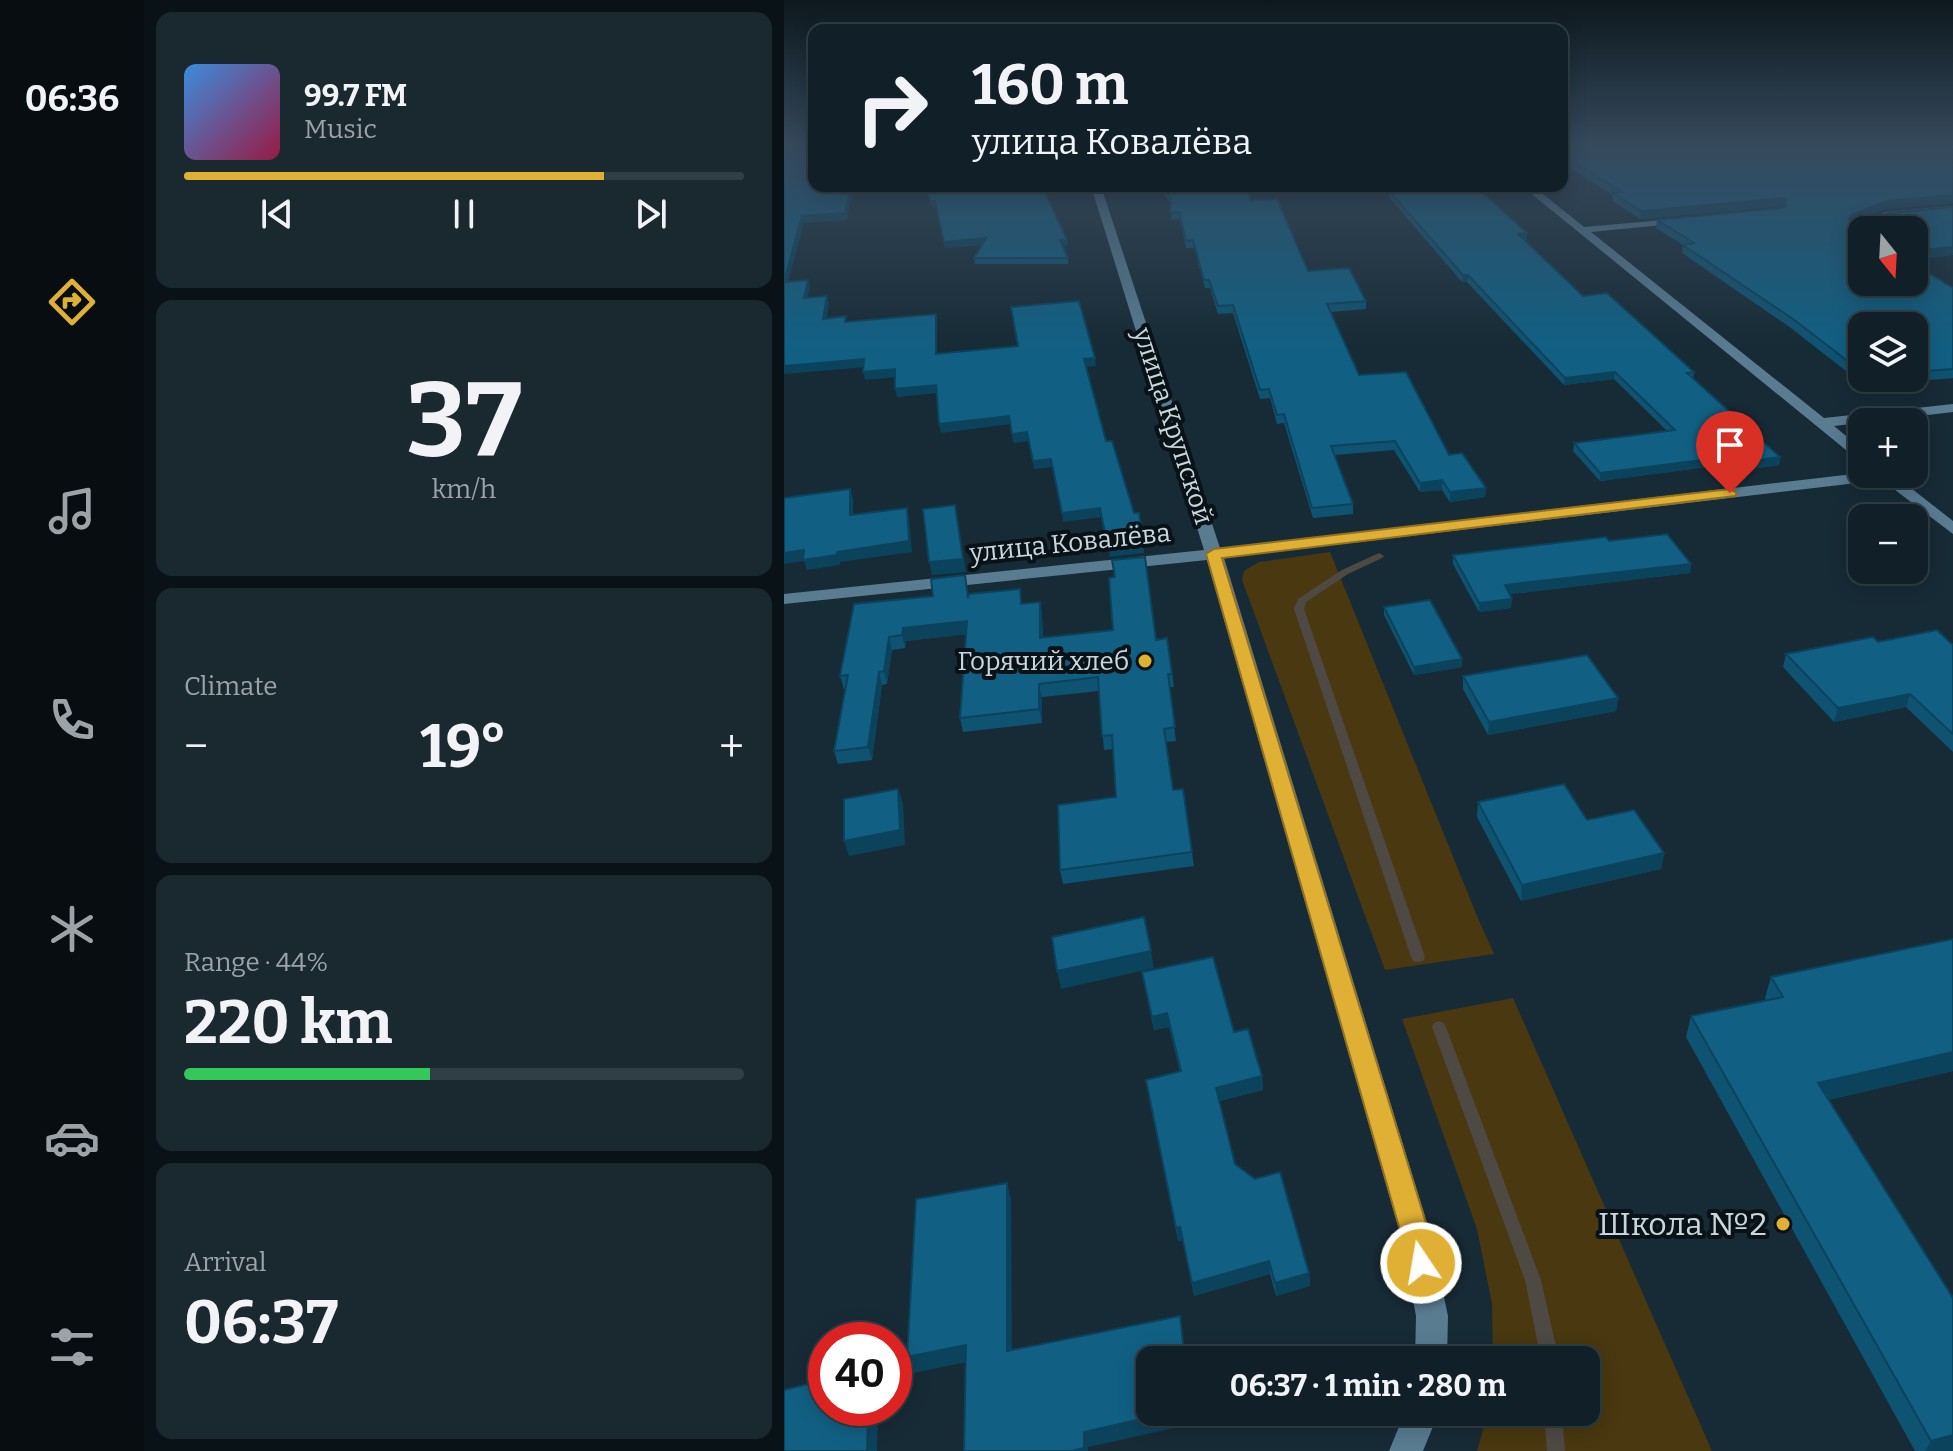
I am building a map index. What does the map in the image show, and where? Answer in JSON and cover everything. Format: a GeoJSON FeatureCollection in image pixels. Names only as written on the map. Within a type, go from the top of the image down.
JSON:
{"type":"FeatureCollection","features":[{"type":"Feature","properties":{"kind":"street","name":"улица Крупской"},"geometry":{"type":"LineString","coordinates":[[1105,213],[1214,554],[1416,1236],[1432,1316],[1431,1346]]}},
{"type":"Feature","properties":{"kind":"street"},"geometry":{"type":"LineString","coordinates":[[1560,213],[1848,444]]}},
{"type":"Feature","properties":{"kind":"street"},"geometry":{"type":"LineString","coordinates":[[1883,216],[1912,213]]}},
{"type":"Feature","properties":{"kind":"street"},"geometry":{"type":"LineString","coordinates":[[1581,230],[1687,219]]}},
{"type":"Feature","properties":{"kind":"street"},"geometry":{"type":"LineString","coordinates":[[1822,423],[1953,408]]}},
{"type":"Feature","properties":{"kind":"street","name":"улица Ковалёва"},"geometry":{"type":"LineString","coordinates":[[784,599],[1214,554],[1848,479]]}},
{"type":"Feature","properties":{"kind":"street"},"geometry":{"type":"LineString","coordinates":[[1901,488],[1953,529]]}},
{"type":"Feature","properties":{"kind":"street"},"geometry":{"type":"LineString","coordinates":[[1406,1451],[1416,1426]]}},
{"type":"Feature","properties":{"kind":"shaded area"},"geometry":{"type":"Polygon","coordinates":[[[1330,552],[1494,954],[1385,970],[1242,580],[1244,571],[1259,562],[1330,552]]]}},
{"type":"Feature","properties":{"kind":"shaded area"},"geometry":{"type":"Polygon","coordinates":[[[1513,998],[1712,1451],[1477,1451],[1484,1426],[1600,1426],[1600,1346],[1493,1346],[1492,1304],[1477,1229],[1402,1019],[1513,998]]]}},
{"type":"Feature","properties":{"kind":"building"},"geometry":{"type":"Polygon","coordinates":[[[784,213],[845,213],[802,216],[784,282],[784,213]]]}},
{"type":"Feature","properties":{"kind":"building"},"geometry":{"type":"Polygon","coordinates":[[[938,213],[1054,213],[1067,240],[1060,240],[1068,258],[974,258],[986,238],[944,242],[938,213]]]}},
{"type":"Feature","properties":{"kind":"building"},"geometry":{"type":"Polygon","coordinates":[[[1179,213],[1283,213],[1308,271],[1349,268],[1366,301],[1327,304],[1359,375],[1406,372],[1449,455],[1462,453],[1486,488],[1450,492],[1442,480],[1420,483],[1395,441],[1331,446],[1353,504],[1312,508],[1284,414],[1277,415],[1269,389],[1260,390],[1233,305],[1218,306],[1209,280],[1204,280],[1193,240],[1186,241],[1179,213]]]}},
{"type":"Feature","properties":{"kind":"building"},"geometry":{"type":"Polygon","coordinates":[[[1408,213],[1505,213],[1527,233],[1518,234],[1583,296],[1607,293],[1694,372],[1687,373],[1780,457],[1732,464],[1725,457],[1600,473],[1574,443],[1675,430],[1615,372],[1565,378],[1468,275],[1463,275],[1408,213]]]}},
{"type":"Feature","properties":{"kind":"building"},"geometry":{"type":"Polygon","coordinates":[[[1732,213],[1857,213],[1848,216],[1848,296],[1928,296],[1928,273],[1953,288],[1953,369],[1928,371],[1928,312],[1848,312],[1848,361],[1793,319],[1683,245],[1694,243],[1657,220],[1732,213]]]}},
{"type":"Feature","properties":{"kind":"building"},"geometry":{"type":"Polygon","coordinates":[[[1893,213],[1953,213],[1953,247],[1928,250],[1928,216],[1880,216],[1893,213]]]}},
{"type":"Feature","properties":{"kind":"building"},"geometry":{"type":"Polygon","coordinates":[[[808,280],[804,298],[827,296],[823,319],[846,316],[845,322],[936,314],[936,354],[1018,346],[1011,307],[1079,301],[1095,358],[1084,359],[1106,441],[1112,441],[1134,513],[1139,513],[1143,544],[1108,548],[1100,508],[1062,513],[1051,459],[1033,461],[1027,432],[1012,434],[1009,416],[939,424],[936,385],[895,389],[895,369],[863,372],[864,359],[784,366],[784,282],[808,280]]]}},
{"type":"Feature","properties":{"kind":"building"},"geometry":{"type":"Polygon","coordinates":[[[850,489],[850,515],[907,508],[909,541],[803,560],[804,550],[784,553],[784,498],[850,489]]]}},
{"type":"Feature","properties":{"kind":"building"},"geometry":{"type":"Polygon","coordinates":[[[955,505],[963,559],[929,562],[923,509],[955,505]]]}},
{"type":"Feature","properties":{"kind":"building"},"geometry":{"type":"Polygon","coordinates":[[[1667,534],[1691,564],[1505,585],[1512,599],[1479,603],[1453,555],[1606,537],[1609,541],[1667,534]]]}},
{"type":"Feature","properties":{"kind":"building"},"geometry":{"type":"Polygon","coordinates":[[[1145,557],[1156,640],[1167,638],[1172,674],[1168,674],[1175,727],[1164,729],[1173,790],[1183,789],[1192,852],[1060,870],[1058,805],[1116,797],[1112,735],[1102,736],[1098,677],[1039,684],[1039,709],[960,718],[967,621],[903,628],[902,635],[889,637],[884,671],[879,672],[868,747],[834,751],[848,675],[840,676],[854,604],[933,596],[931,579],[965,575],[968,598],[969,594],[1020,589],[1021,604],[1040,602],[1040,638],[1113,630],[1109,578],[1115,577],[1112,560],[1145,557]]]}},
{"type":"Feature","properties":{"kind":"building"},"geometry":{"type":"Polygon","coordinates":[[[1430,600],[1462,659],[1414,667],[1384,607],[1430,600]]]}},
{"type":"Feature","properties":{"kind":"building"},"geometry":{"type":"Polygon","coordinates":[[[1937,630],[1953,645],[1953,734],[1910,694],[1838,708],[1786,654],[1873,637],[1878,642],[1937,630]]]}},
{"type":"Feature","properties":{"kind":"building"},"geometry":{"type":"Polygon","coordinates":[[[1587,655],[1618,698],[1489,722],[1463,676],[1587,655]]]}},
{"type":"Feature","properties":{"kind":"building"},"geometry":{"type":"Polygon","coordinates":[[[1564,784],[1587,820],[1634,810],[1664,853],[1522,885],[1478,802],[1564,784]]]}},
{"type":"Feature","properties":{"kind":"building"},"geometry":{"type":"Polygon","coordinates":[[[898,789],[900,830],[844,841],[844,799],[898,789]]]}},
{"type":"Feature","properties":{"kind":"building"},"geometry":{"type":"Polygon","coordinates":[[[1144,917],[1151,951],[1057,971],[1052,937],[1144,917]]]}},
{"type":"Feature","properties":{"kind":"building"},"geometry":{"type":"Polygon","coordinates":[[[1953,939],[1953,1052],[1818,1083],[1953,1298],[1953,1435],[1931,1441],[1691,1016],[1783,997],[1771,977],[1953,939]]]}},
{"type":"Feature","properties":{"kind":"building"},"geometry":{"type":"Polygon","coordinates":[[[1213,957],[1234,1032],[1248,1029],[1262,1076],[1216,1088],[1235,1164],[1255,1179],[1280,1172],[1309,1273],[1275,1283],[1269,1261],[1192,1283],[1180,1227],[1176,1228],[1146,1080],[1181,1071],[1167,1013],[1152,1017],[1142,972],[1213,957]]]}},
{"type":"Feature","properties":{"kind":"building"},"geometry":{"type":"Polygon","coordinates":[[[1007,1183],[1007,1351],[1180,1316],[1183,1346],[1136,1346],[1136,1420],[1084,1432],[1084,1448],[1072,1451],[964,1451],[966,1345],[912,1356],[912,1322],[909,1322],[916,1199],[1007,1183]]]}},
{"type":"Feature","properties":{"kind":"building"},"geometry":{"type":"Polygon","coordinates":[[[808,1384],[808,1426],[868,1426],[867,1451],[784,1451],[784,1390],[808,1384]]]}},
{"type":"Feature","properties":{"kind":"waterway"},"geometry":{"type":"LineString","coordinates":[[1379,556],[1345,572],[1301,601],[1299,609],[1418,957]]}},
{"type":"Feature","properties":{"kind":"waterway"},"geometry":{"type":"LineString","coordinates":[[1439,1027],[1533,1280],[1547,1346]]}},
{"type":"Feature","properties":{"kind":"waterway"},"geometry":{"type":"LineString","coordinates":[[1554,1426],[1556,1451]]}},
{"type":"Feature","properties":{"kind":"place","name":"Горячий хлеб"},"geometry":{"type":"Point","coordinates":[1145,661]}},
{"type":"Feature","properties":{"kind":"place","name":"Школа №2"},"geometry":{"type":"Point","coordinates":[1783,1224]}},
{"type":"Feature","properties":{"kind":"route"},"geometry":{"type":"LineString","coordinates":[[1421,1263],[1416,1236],[1214,554],[1730,493]]}}]}
